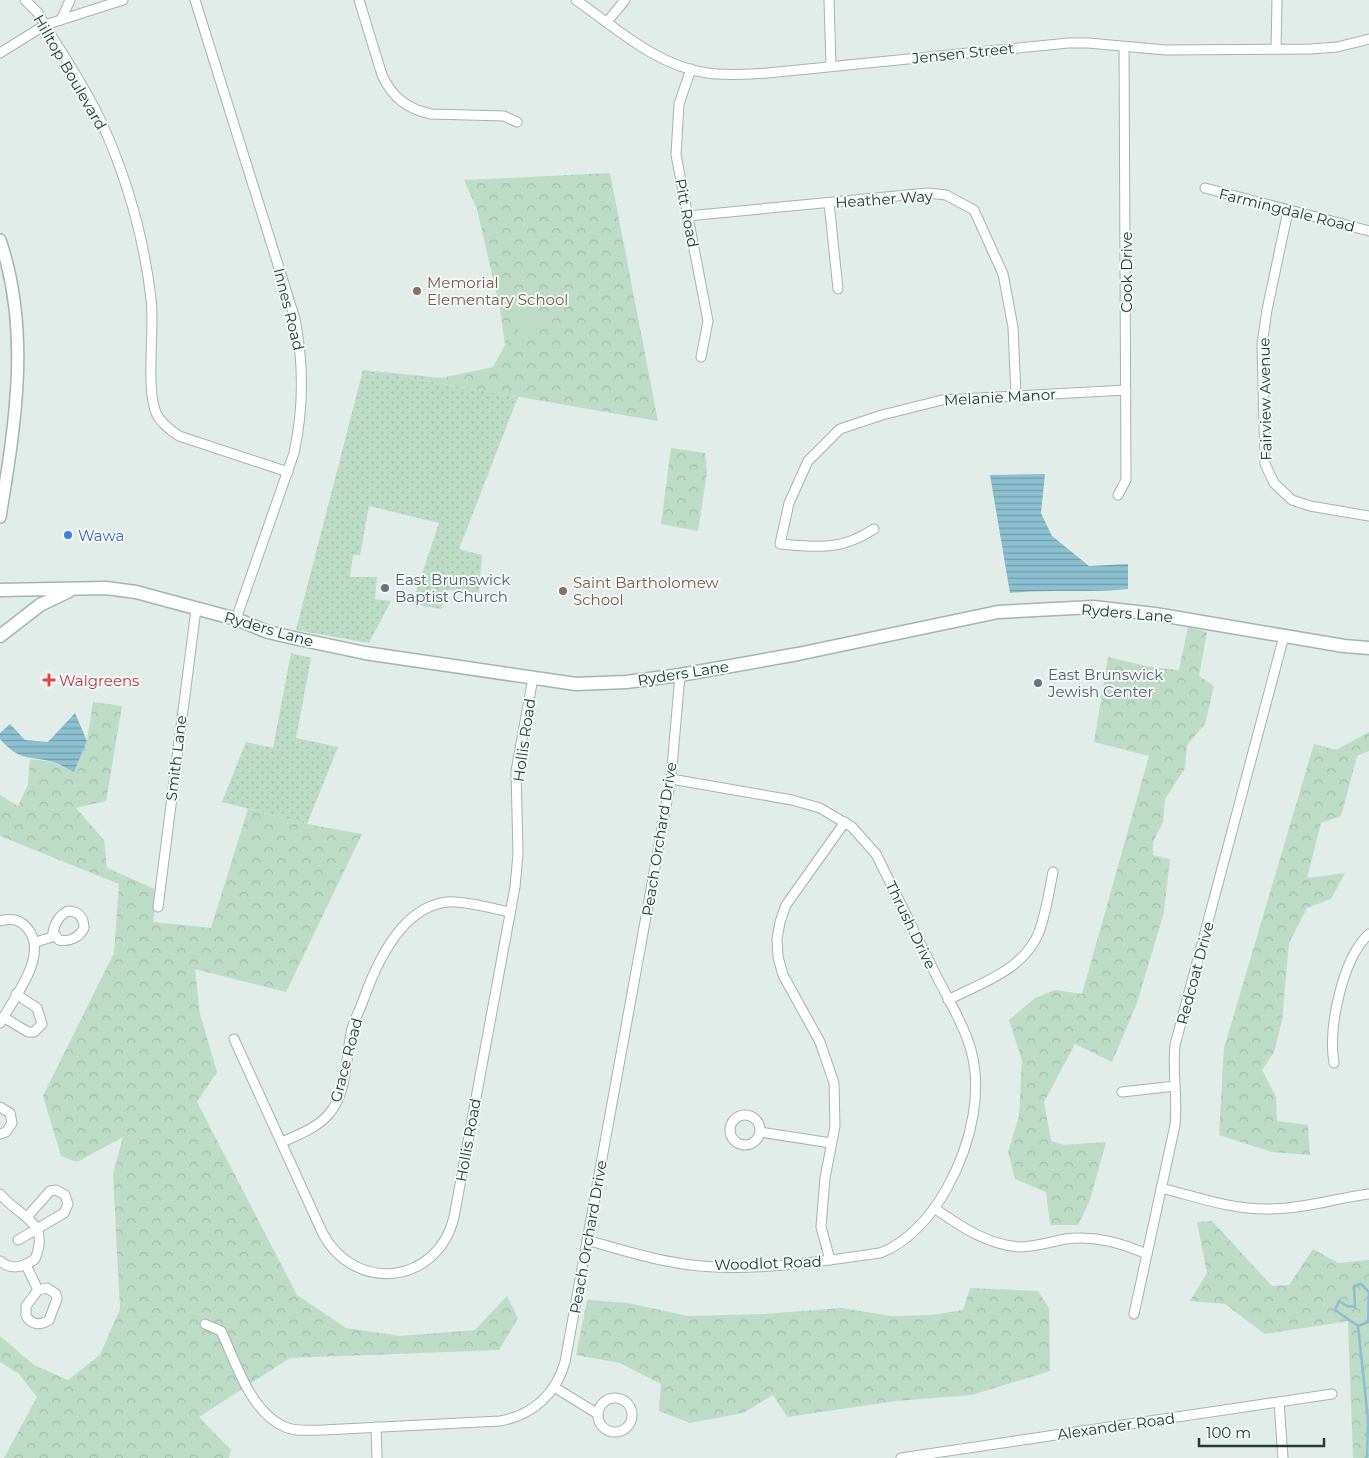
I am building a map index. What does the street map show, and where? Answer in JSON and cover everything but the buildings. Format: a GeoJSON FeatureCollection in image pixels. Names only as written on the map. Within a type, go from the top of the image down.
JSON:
{"type":"FeatureCollection","features":[{"type":"Feature","properties":{"kind":"main road","name":"Ryders Lane"},"geometry":{"type":"LineString","coordinates":[[0,590],[106,588],[136,592],[236,619],[268,632],[365,653],[576,684],[626,682],[680,675],[798,654],[998,612],[1093,607],[1155,614],[1369,648]]}},
{"type":"Feature","properties":{"kind":"main road"},"geometry":{"type":"LineString","coordinates":[[0,636],[40,605],[72,589]]}},
{"type":"Feature","properties":{"kind":"street","name":"Hilltop Boulevard"},"geometry":{"type":"LineString","coordinates":[[25,0],[38,13],[100,119],[119,165],[132,204],[144,254],[151,300],[152,398],[157,415],[170,430],[179,436],[288,472]]}},
{"type":"Feature","properties":{"kind":"street"},"geometry":{"type":"LineString","coordinates":[[61,20],[70,0]]}},
{"type":"Feature","properties":{"kind":"street"},"geometry":{"type":"LineString","coordinates":[[0,53],[45,25],[123,0]]}},
{"type":"Feature","properties":{"kind":"street","name":"Innes Road"},"geometry":{"type":"LineString","coordinates":[[196,0],[295,319],[300,344],[303,399],[300,426],[288,472],[236,619]]}},
{"type":"Feature","properties":{"kind":"street"},"geometry":{"type":"LineString","coordinates":[[359,0],[382,75],[387,86],[398,100],[419,112],[504,116],[516,122]]}},
{"type":"Feature","properties":{"kind":"street","name":"Jensen Street"},"geometry":{"type":"LineString","coordinates":[[576,0],[644,48],[691,69],[707,73],[745,74],[1068,43],[1088,42],[1166,50],[1276,49],[1337,47],[1369,39]]}},
{"type":"Feature","properties":{"kind":"street"},"geometry":{"type":"LineString","coordinates":[[607,22],[625,0]]}},
{"type":"Feature","properties":{"kind":"street"},"geometry":{"type":"LineString","coordinates":[[829,0],[831,66]]}},
{"type":"Feature","properties":{"kind":"street"},"geometry":{"type":"LineString","coordinates":[[1276,49],[1277,0]]}},
{"type":"Feature","properties":{"kind":"street","name":"Cook Drive"},"geometry":{"type":"LineString","coordinates":[[1118,496],[1126,480],[1124,47]]}},
{"type":"Feature","properties":{"kind":"street","name":"Pitt Road"},"geometry":{"type":"LineString","coordinates":[[691,69],[679,104],[676,155],[708,321],[701,357]]}},
{"type":"Feature","properties":{"kind":"street","name":"Farmingdale Road"},"geometry":{"type":"LineString","coordinates":[[1205,188],[1369,231]]}},
{"type":"Feature","properties":{"kind":"street","name":"Heather Way"},"geometry":{"type":"LineString","coordinates":[[688,216],[928,193],[946,195],[974,210],[1003,274],[1014,327],[1016,396]]}},
{"type":"Feature","properties":{"kind":"street"},"geometry":{"type":"LineString","coordinates":[[829,203],[838,289]]}},
{"type":"Feature","properties":{"kind":"street","name":"Fairview Avenue"},"geometry":{"type":"LineString","coordinates":[[1288,211],[1267,310],[1262,344],[1265,464],[1274,483],[1292,500],[1310,506],[1369,516]]}},
{"type":"Feature","properties":{"kind":"street"},"geometry":{"type":"LineString","coordinates":[[0,240],[12,286],[19,362],[15,419],[0,517]]}},
{"type":"Feature","properties":{"kind":"street","name":"Melanie Manor"},"geometry":{"type":"LineString","coordinates":[[874,529],[857,540],[824,548],[780,544],[789,503],[808,461],[840,429],[882,415],[942,400],[1126,390]]}},
{"type":"Feature","properties":{"kind":"street","name":"Smith Lane"},"geometry":{"type":"LineString","coordinates":[[158,907],[196,609]]}},
{"type":"Feature","properties":{"kind":"street","name":"Redcoat Drive"},"geometry":{"type":"LineString","coordinates":[[1134,1314],[1175,1125],[1177,1109],[1174,1058],[1176,1045],[1284,636]]}},
{"type":"Feature","properties":{"kind":"street","name":"Peach Orchard Drive"},"geometry":{"type":"LineString","coordinates":[[205,1324],[221,1331],[253,1398],[264,1411],[284,1426],[296,1430],[508,1419],[536,1407],[554,1387],[565,1362],[671,779],[680,675]]}},
{"type":"Feature","properties":{"kind":"street","name":"Hollis Road"},"geometry":{"type":"LineString","coordinates":[[234,1039],[330,1246],[346,1261],[366,1271],[394,1273],[415,1267],[433,1255],[446,1238],[454,1217],[510,912],[518,854],[516,770],[533,678]]}},
{"type":"Feature","properties":{"kind":"street","name":"Thrush Drive"},"geometry":{"type":"LineString","coordinates":[[671,779],[808,804],[831,813],[845,822],[860,835],[876,854],[968,1039],[974,1071],[973,1118],[963,1157],[952,1181],[934,1208]]}},
{"type":"Feature","properties":{"kind":"street"},"geometry":{"type":"LineString","coordinates":[[830,1260],[821,1227],[836,1097],[831,1069],[820,1042],[783,975],[778,958],[777,940],[780,922],[786,905],[845,822]]}},
{"type":"Feature","properties":{"kind":"street"},"geometry":{"type":"LineString","coordinates":[[948,1000],[1010,968],[1028,952],[1039,930],[1053,872]]}},
{"type":"Feature","properties":{"kind":"street","name":"Grace Road"},"geometry":{"type":"LineString","coordinates":[[282,1142],[316,1126],[330,1114],[342,1086],[352,1030],[375,968],[394,938],[415,916],[432,905],[448,902],[510,912]]}},
{"type":"Feature","properties":{"kind":"street"},"geometry":{"type":"LineString","coordinates":[[0,921],[9,919],[21,922],[32,934],[36,942],[32,966],[1,1020],[28,1032],[38,1028],[42,1021],[37,1008],[16,994]]}},
{"type":"Feature","properties":{"kind":"street"},"geometry":{"type":"LineString","coordinates":[[1334,1063],[1331,1045],[1343,981],[1355,951],[1369,934]]}},
{"type":"Feature","properties":{"kind":"street"},"geometry":{"type":"LineString","coordinates":[[36,942],[55,936]]}},
{"type":"Feature","properties":{"kind":"street"},"geometry":{"type":"LineString","coordinates":[[1122,1092],[1175,1086]]}},
{"type":"Feature","properties":{"kind":"street"},"geometry":{"type":"LineString","coordinates":[[0,1107],[10,1113],[12,1122],[6,1132],[0,1134]]}},
{"type":"Feature","properties":{"kind":"street"},"geometry":{"type":"LineString","coordinates":[[760,1132],[831,1143]]}},
{"type":"Feature","properties":{"kind":"street"},"geometry":{"type":"LineString","coordinates":[[1162,1188],[1232,1206],[1252,1209],[1291,1208],[1369,1194]]}},
{"type":"Feature","properties":{"kind":"street"},"geometry":{"type":"LineString","coordinates":[[18,1240],[64,1213],[68,1204],[65,1195],[56,1190],[50,1191],[26,1217]]}},
{"type":"Feature","properties":{"kind":"street"},"geometry":{"type":"LineString","coordinates":[[0,1194],[38,1228],[40,1238],[39,1250],[35,1259],[26,1265],[18,1268],[0,1261]]}},
{"type":"Feature","properties":{"kind":"street"},"geometry":{"type":"LineString","coordinates":[[934,1208],[963,1228],[1004,1245],[1022,1247],[1086,1238],[1124,1244],[1147,1254]]}},
{"type":"Feature","properties":{"kind":"street","name":"Woodlot Road"},"geometry":{"type":"LineString","coordinates":[[587,1240],[673,1263],[763,1266],[830,1260],[889,1250],[920,1224],[934,1208]]}},
{"type":"Feature","properties":{"kind":"street"},"geometry":{"type":"LineString","coordinates":[[26,1265],[38,1290]]}},
{"type":"Feature","properties":{"kind":"street"},"geometry":{"type":"LineString","coordinates":[[554,1387],[598,1414]]}},
{"type":"Feature","properties":{"kind":"street","name":"Alexander Road"},"geometry":{"type":"LineString","coordinates":[[901,1458],[1332,1394]]}},
{"type":"Feature","properties":{"kind":"street"},"geometry":{"type":"LineString","coordinates":[[1279,1402],[1283,1458]]}},
{"type":"Feature","properties":{"kind":"street"},"geometry":{"type":"LineString","coordinates":[[376,1427],[377,1458]]}},
{"type":"Feature","properties":{"kind":"green space"},"geometry":{"type":"Polygon","coordinates":[[[610,173],[658,421],[363,370],[441,378],[493,367],[505,345],[500,309],[477,209],[464,180],[610,173]]]}},
{"type":"Feature","properties":{"kind":"green space"},"geometry":{"type":"Polygon","coordinates":[[[531,301],[538,333],[519,336],[513,305],[531,301]]]}},
{"type":"Feature","properties":{"kind":"green space"},"geometry":{"type":"Polygon","coordinates":[[[363,370],[518,397],[459,549],[482,555],[479,593],[448,590],[441,609],[412,604],[439,523],[369,506],[360,555],[353,555],[350,577],[377,577],[375,599],[391,601],[369,643],[296,630],[363,370]]]}},
{"type":"Feature","properties":{"kind":"green space"},"geometry":{"type":"Polygon","coordinates":[[[671,448],[705,453],[707,472],[698,531],[661,524],[671,448]]]}},
{"type":"Feature","properties":{"kind":"green space"},"geometry":{"type":"Polygon","coordinates":[[[1188,627],[1207,632],[1199,676],[1214,686],[1205,724],[1187,745],[1185,768],[1165,799],[1163,822],[1153,842],[1153,855],[1170,859],[1164,912],[1137,1003],[1112,1062],[1075,1044],[1044,1102],[1051,1141],[1064,1145],[1106,1142],[1090,1200],[1078,1225],[1050,1225],[1046,1192],[1015,1179],[1008,1152],[1019,1116],[1022,1061],[1009,1020],[1035,998],[1055,990],[1082,994],[1149,756],[1094,742],[1108,657],[1150,667],[1179,670],[1188,627]]]}},
{"type":"Feature","properties":{"kind":"green space"},"geometry":{"type":"Polygon","coordinates":[[[291,653],[311,658],[296,738],[338,747],[307,824],[222,802],[246,742],[273,748],[291,653]]]}},
{"type":"Feature","properties":{"kind":"green space"},"geometry":{"type":"Polygon","coordinates":[[[93,702],[122,706],[106,801],[76,808],[104,840],[107,868],[157,890],[153,922],[211,928],[248,809],[307,824],[362,834],[286,992],[195,969],[200,1014],[217,1072],[197,1102],[297,1295],[346,1328],[400,1336],[475,1330],[507,1296],[518,1318],[499,1350],[290,1358],[199,1417],[231,1450],[229,1458],[4,1458],[37,1397],[19,1374],[0,1362],[0,1336],[34,1365],[68,1380],[100,1355],[120,1309],[113,1174],[123,1137],[77,1162],[61,1156],[43,1096],[114,953],[119,884],[0,836],[0,795],[18,806],[28,785],[30,759],[52,762],[74,772],[87,741],[93,702]]]}},
{"type":"Feature","properties":{"kind":"green space"},"geometry":{"type":"Polygon","coordinates":[[[1369,732],[1369,751],[1357,756],[1341,816],[1321,823],[1307,878],[1345,873],[1331,899],[1307,908],[1289,943],[1282,1021],[1274,1052],[1262,1070],[1276,1097],[1277,1121],[1308,1125],[1310,1155],[1272,1152],[1219,1135],[1224,1048],[1314,744],[1336,750],[1369,732]]]}},
{"type":"Feature","properties":{"kind":"green space"},"geometry":{"type":"Polygon","coordinates":[[[1212,1221],[1272,1286],[1289,1285],[1313,1249],[1338,1263],[1369,1260],[1369,1458],[1353,1458],[1348,1321],[1265,1334],[1225,1304],[1190,1301],[1207,1273],[1197,1222],[1212,1221]]]}},
{"type":"Feature","properties":{"kind":"green space"},"geometry":{"type":"Polygon","coordinates":[[[970,1288],[1038,1291],[1049,1308],[1050,1371],[972,1395],[896,1401],[787,1417],[773,1395],[743,1413],[690,1423],[659,1411],[661,1384],[620,1363],[576,1355],[587,1300],[628,1303],[688,1316],[764,1314],[842,1308],[891,1316],[932,1315],[963,1310],[970,1288]]]}},
{"type":"Feature","properties":{"kind":"water"},"geometry":{"type":"Polygon","coordinates":[[[1045,474],[1041,513],[1052,536],[1089,566],[1128,564],[1128,589],[1010,593],[990,475],[1045,474]]]}},
{"type":"Feature","properties":{"kind":"water"},"geometry":{"type":"Polygon","coordinates":[[[75,713],[87,741],[74,772],[53,762],[19,755],[0,739],[0,733],[10,724],[25,740],[48,742],[75,713]]]}},
{"type":"Feature","properties":{"kind":"waterway"},"geometry":{"type":"LineString","coordinates":[[1361,1284],[1369,1292],[1368,1322],[1358,1326],[1335,1310],[1339,1301],[1347,1306],[1355,1307],[1354,1286],[1361,1284]]}},
{"type":"Feature","properties":{"kind":"waterway"},"geometry":{"type":"LineString","coordinates":[[1358,1326],[1368,1419],[1367,1458]]}},
{"type":"Feature","properties":{"kind":"place","name":"Memorial Elementary School"},"geometry":{"type":"Point","coordinates":[417,291]}},
{"type":"Feature","properties":{"kind":"place","name":"Wawa"},"geometry":{"type":"Point","coordinates":[68,535]}},
{"type":"Feature","properties":{"kind":"place","name":"East Brunswick Baptist Church"},"geometry":{"type":"Point","coordinates":[385,588]}},
{"type":"Feature","properties":{"kind":"place","name":"Saint Bartholomew School"},"geometry":{"type":"Point","coordinates":[563,591]}},
{"type":"Feature","properties":{"kind":"place","name":"Walgreens"},"geometry":{"type":"Point","coordinates":[49,680]}},
{"type":"Feature","properties":{"kind":"place","name":"East Brunswick Jewish Center"},"geometry":{"type":"Point","coordinates":[1038,683]}}]}
